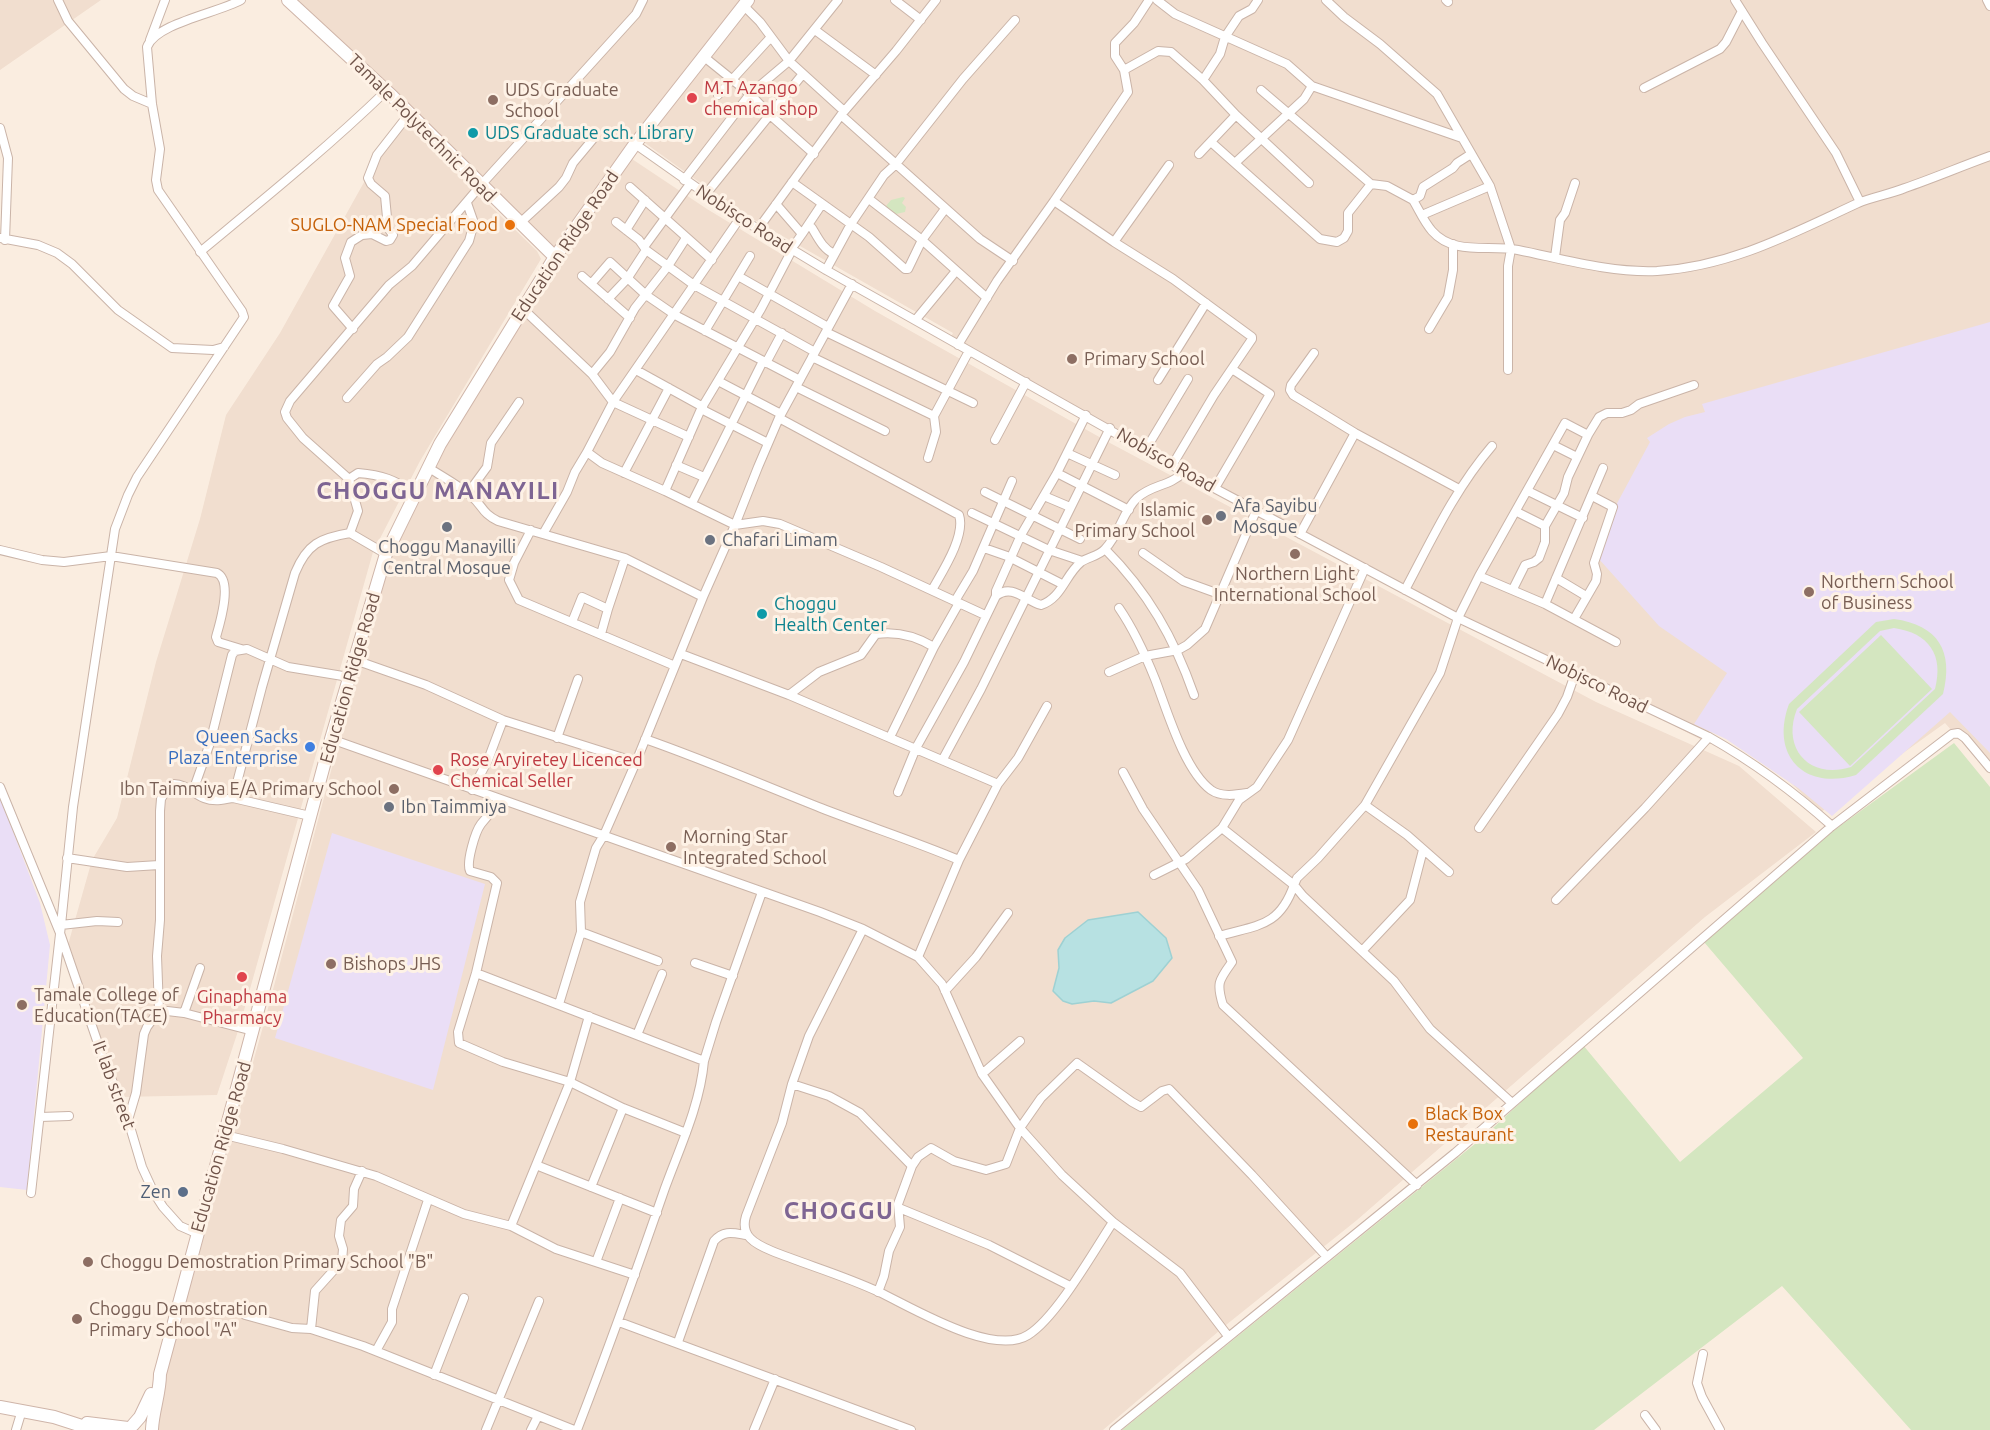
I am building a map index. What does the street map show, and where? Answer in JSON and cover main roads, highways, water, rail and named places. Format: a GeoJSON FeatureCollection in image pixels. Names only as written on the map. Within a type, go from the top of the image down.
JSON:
{"type":"FeatureCollection","features":[{"type":"Feature","properties":{"kind":"main road","name":"Tamale Polytechnic Road"},"geometry":{"type":"LineString","coordinates":[[288,0],[386,91],[555,257]]}},
{"type":"Feature","properties":{"kind":"main road","name":"Education Ridge Road"},"geometry":{"type":"LineString","coordinates":[[129,1428],[144,1410],[160,1374],[196,1233],[225,1135],[331,739],[386,554],[440,444],[555,257],[635,144],[746,3]]}},
{"type":"Feature","properties":{"kind":"main road","name":"Education Ridge Road"},"geometry":{"type":"LineString","coordinates":[[153,1429],[153,1407],[160,1388],[160,1374]]}},
{"type":"Feature","properties":{"kind":"main road"},"geometry":{"type":"LineString","coordinates":[[0,1407],[68,1421],[94,1430]]}},
{"type":"Feature","properties":{"kind":"main road"},"geometry":{"type":"LineString","coordinates":[[68,1421],[129,1428],[146,1425],[153,1429]]}},
{"type":"Feature","properties":{"kind":"water"},"geometry":{"type":"Polygon","coordinates":[[[1138,912],[1166,938],[1172,958],[1153,981],[1111,1003],[1094,1001],[1072,1004],[1063,1001],[1053,991],[1059,968],[1058,950],[1065,938],[1088,920],[1138,912]]]}},
{"type":"Feature","properties":{"kind":"place","name":"M.T Azango chemical shop"},"geometry":{"type":"Point","coordinates":[692,98]}},
{"type":"Feature","properties":{"kind":"place","name":"UDS Graduate School"},"geometry":{"type":"Point","coordinates":[493,100]}},
{"type":"Feature","properties":{"kind":"place","name":"UDS Graduate sch. Library"},"geometry":{"type":"Point","coordinates":[473,133]}},
{"type":"Feature","properties":{"kind":"place","name":"SUGLO-NAM Special Food"},"geometry":{"type":"Point","coordinates":[510,225]}},
{"type":"Feature","properties":{"kind":"place","name":"Primary School"},"geometry":{"type":"Point","coordinates":[1072,359]}},
{"type":"Feature","properties":{"kind":"place","name":"Afa Sayibu Mosque"},"geometry":{"type":"Point","coordinates":[1221,516]}},
{"type":"Feature","properties":{"kind":"place","name":"Islamic Primary School"},"geometry":{"type":"Point","coordinates":[1207,520]}},
{"type":"Feature","properties":{"kind":"place","name":"Choggu Manayilli Central Mosque"},"geometry":{"type":"Point","coordinates":[447,527]}},
{"type":"Feature","properties":{"kind":"place","name":"Chafari Limam"},"geometry":{"type":"Point","coordinates":[710,540]}},
{"type":"Feature","properties":{"kind":"place","name":"Northern Light International School"},"geometry":{"type":"Point","coordinates":[1295,554]}},
{"type":"Feature","properties":{"kind":"place","name":"Northern School of Business"},"geometry":{"type":"Point","coordinates":[1809,592]}},
{"type":"Feature","properties":{"kind":"place","name":"Choggu Health Center"},"geometry":{"type":"Point","coordinates":[762,614]}},
{"type":"Feature","properties":{"kind":"place","name":"Queen Sacks Plaza Enterprise"},"geometry":{"type":"Point","coordinates":[310,747]}},
{"type":"Feature","properties":{"kind":"place","name":"Rose Aryiretey Licenced Chemical Seller"},"geometry":{"type":"Point","coordinates":[438,770]}},
{"type":"Feature","properties":{"kind":"place","name":"Ibn Taimmiya E/A Primary School"},"geometry":{"type":"Point","coordinates":[394,789]}},
{"type":"Feature","properties":{"kind":"place","name":"Ibn Taimmiya"},"geometry":{"type":"Point","coordinates":[389,807]}},
{"type":"Feature","properties":{"kind":"place","name":"Morning Star Integrated School"},"geometry":{"type":"Point","coordinates":[671,847]}},
{"type":"Feature","properties":{"kind":"place","name":"Bishops JHS"},"geometry":{"type":"Point","coordinates":[331,964]}},
{"type":"Feature","properties":{"kind":"place","name":"Ginaphama Pharmacy"},"geometry":{"type":"Point","coordinates":[242,977]}},
{"type":"Feature","properties":{"kind":"place","name":"Tamale College of Education(TACE)"},"geometry":{"type":"Point","coordinates":[22,1005]}},
{"type":"Feature","properties":{"kind":"place","name":"Black Box Restaurant"},"geometry":{"type":"Point","coordinates":[1413,1124]}},
{"type":"Feature","properties":{"kind":"place","name":"Zen"},"geometry":{"type":"Point","coordinates":[183,1192]}},
{"type":"Feature","properties":{"kind":"place","name":"Choggu Demostration Primary School \"B\""},"geometry":{"type":"Point","coordinates":[88,1262]}},
{"type":"Feature","properties":{"kind":"place","name":"Choggu Demostration Primary School \"A\""},"geometry":{"type":"Point","coordinates":[77,1319]}},
{"type":"Feature","properties":{"kind":"district","name":"CHOGGU MANAYILI"},"geometry":{"type":"Point","coordinates":[438,491]}},
{"type":"Feature","properties":{"kind":"district","name":"CHOGGU"},"geometry":{"type":"Point","coordinates":[839,1211]}}]}
